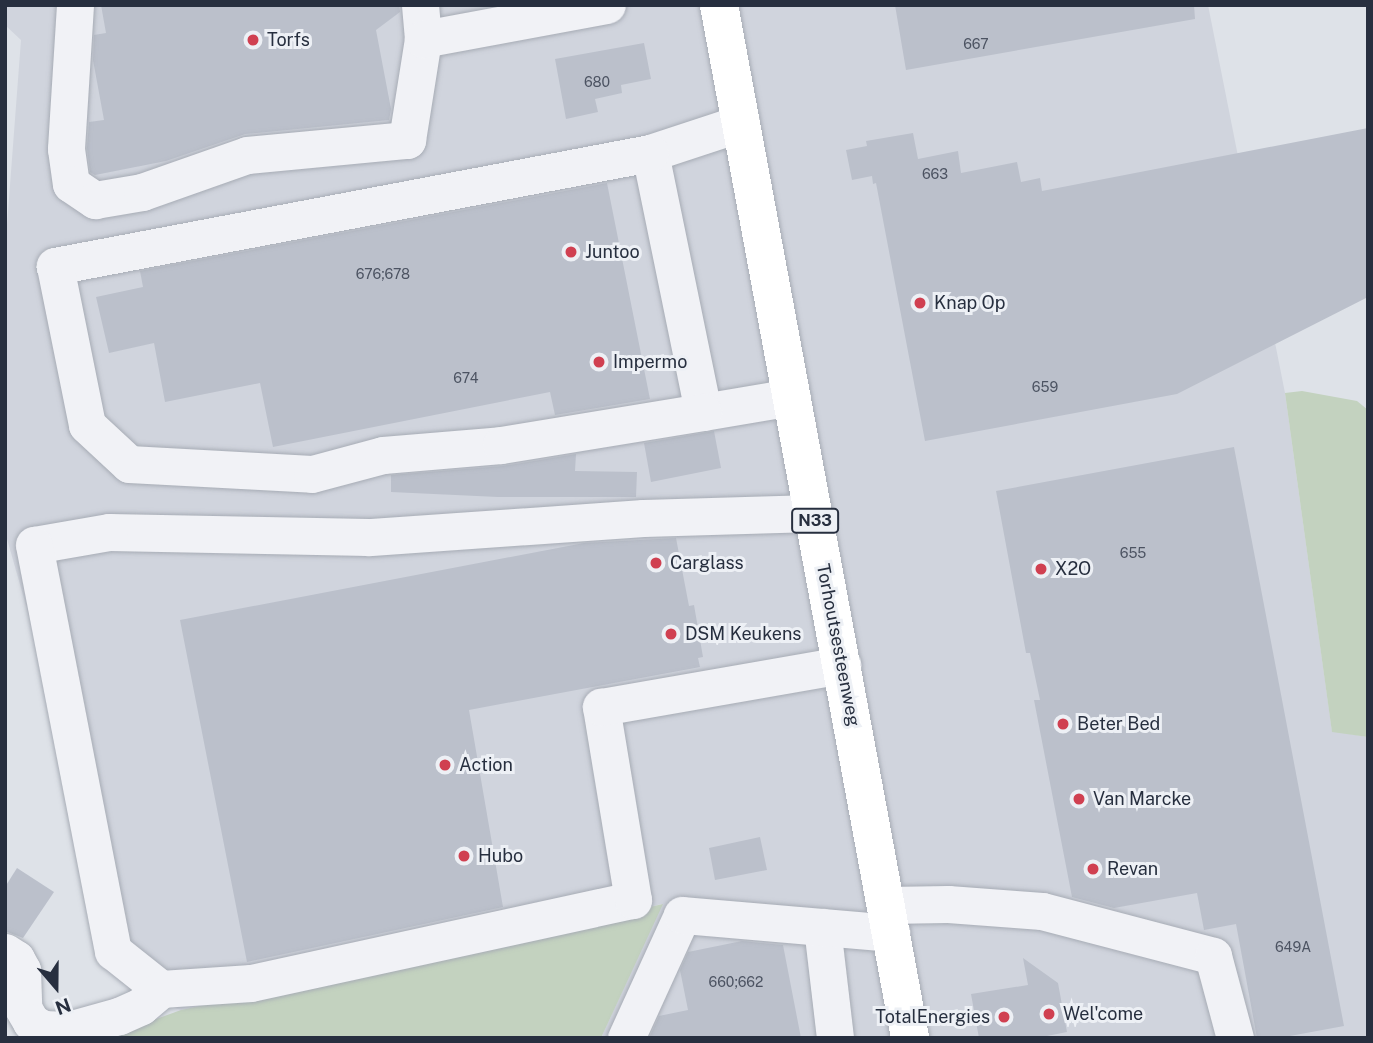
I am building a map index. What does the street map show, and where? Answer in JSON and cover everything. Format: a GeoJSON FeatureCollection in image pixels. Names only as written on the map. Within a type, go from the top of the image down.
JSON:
{"type":"FeatureCollection","features":[{"type":"Feature","properties":{"kind":"main road","name":"Torhoutsesteenweg"},"geometry":{"type":"LineString","coordinates":[[719,5],[911,1038]]}},
{"type":"Feature","properties":{"kind":"lane"},"geometry":{"type":"LineString","coordinates":[[75,5],[66,149],[71,184],[95,200],[142,192],[247,155],[407,140],[421,22],[607,5]]}},
{"type":"Feature","properties":{"kind":"lane"},"geometry":{"type":"LineString","coordinates":[[741,123],[650,153],[55,266],[86,425],[129,464],[312,474],[383,455],[501,445],[792,397]]}},
{"type":"Feature","properties":{"kind":"lane"},"geometry":{"type":"LineString","coordinates":[[650,153],[703,412]]}},
{"type":"Feature","properties":{"kind":"lane"},"geometry":{"type":"LineString","coordinates":[[161,989],[113,951],[34,545],[109,532],[368,537],[643,517],[813,513]]}},
{"type":"Feature","properties":{"kind":"lane"},"geometry":{"type":"LineString","coordinates":[[5,952],[16,959],[22,970],[23,1007],[31,1022],[43,1029],[68,1030],[119,1016],[141,1006],[161,989],[251,983],[633,900],[601,707],[842,665]]}},
{"type":"Feature","properties":{"kind":"lane"},"geometry":{"type":"LineString","coordinates":[[626,1038],[682,915],[822,927],[888,919],[948,904],[1042,911],[1213,956],[1235,1038]]}},
{"type":"Feature","properties":{"kind":"lane"},"geometry":{"type":"LineString","coordinates":[[822,927],[835,1038]]}},
{"type":"Feature","properties":{"kind":"shaded area"},"geometry":{"type":"Polygon","coordinates":[[[5,5],[1208,5],[1285,393],[1332,731],[1368,737],[1368,1038],[601,1038],[662,904],[181,1010],[137,993],[5,532],[5,251],[21,40],[5,25],[5,5]]]}},
{"type":"Feature","properties":{"kind":"green space"},"geometry":{"type":"Polygon","coordinates":[[[1302,391],[1357,401],[1368,410],[1368,737],[1332,732],[1285,393],[1302,391]]]}},
{"type":"Feature","properties":{"kind":"green space"},"geometry":{"type":"Polygon","coordinates":[[[663,904],[601,1038],[104,1038],[181,1010],[663,904]]]}},
{"type":"Feature","properties":{"kind":"building"},"geometry":{"type":"Polygon","coordinates":[[[101,5],[399,5],[400,12],[376,30],[391,109],[389,120],[245,134],[166,161],[95,175],[90,172],[87,148],[89,122],[104,120],[93,60],[94,35],[106,33],[101,5]]]}},
{"type":"Feature","properties":{"kind":"building"},"geometry":{"type":"Polygon","coordinates":[[[895,5],[1194,5],[1195,19],[906,70],[895,5]]]}},
{"type":"Feature","properties":{"kind":"building"},"geometry":{"type":"Polygon","coordinates":[[[644,43],[651,79],[621,85],[622,93],[595,99],[598,112],[566,119],[555,59],[644,43]]]}},
{"type":"Feature","properties":{"kind":"building"},"geometry":{"type":"Polygon","coordinates":[[[1368,128],[1368,297],[1177,394],[925,441],[876,183],[873,184],[872,176],[852,180],[846,150],[867,146],[866,141],[913,133],[918,159],[958,151],[961,173],[1017,162],[1021,182],[1040,178],[1042,191],[1368,128]]]}},
{"type":"Feature","properties":{"kind":"building"},"geometry":{"type":"Polygon","coordinates":[[[607,183],[650,399],[555,415],[550,392],[273,447],[260,383],[165,402],[154,343],[109,353],[96,297],[143,287],[140,271],[607,183]]]}},
{"type":"Feature","properties":{"kind":"building"},"geometry":{"type":"Polygon","coordinates":[[[714,431],[721,468],[651,482],[644,443],[714,431]]]}},
{"type":"Feature","properties":{"kind":"building"},"geometry":{"type":"Polygon","coordinates":[[[1234,447],[1344,1026],[1279,1038],[1257,1038],[1236,924],[1204,930],[1197,893],[1114,908],[1072,897],[1034,700],[1040,700],[1030,653],[1026,653],[996,491],[1234,447]]]}},
{"type":"Feature","properties":{"kind":"building"},"geometry":{"type":"Polygon","coordinates":[[[576,454],[575,471],[637,472],[636,497],[498,497],[391,492],[391,475],[503,466],[576,454]]]}},
{"type":"Feature","properties":{"kind":"building"},"geometry":{"type":"Polygon","coordinates":[[[676,538],[689,606],[694,605],[703,657],[698,658],[700,667],[469,710],[503,907],[247,962],[180,620],[584,543],[676,538]]]}},
{"type":"Feature","properties":{"kind":"building"},"geometry":{"type":"Polygon","coordinates":[[[760,837],[767,870],[715,880],[709,848],[760,837]]]}},
{"type":"Feature","properties":{"kind":"building"},"geometry":{"type":"Polygon","coordinates":[[[17,868],[54,892],[23,938],[5,931],[5,887],[17,868]]]}},
{"type":"Feature","properties":{"kind":"building"},"geometry":{"type":"Polygon","coordinates":[[[742,941],[783,945],[801,1038],[649,1038],[659,1016],[688,1010],[680,970],[688,952],[742,941]]]}},
{"type":"Feature","properties":{"kind":"building"},"geometry":{"type":"Polygon","coordinates":[[[1023,958],[1058,983],[1067,1032],[1037,1038],[979,1038],[971,994],[1028,985],[1023,958]]]}},
{"type":"Feature","properties":{"kind":"place","name":"Torfs"},"geometry":{"type":"Point","coordinates":[253,40]}},
{"type":"Feature","properties":{"kind":"place","name":"Juntoo"},"geometry":{"type":"Point","coordinates":[571,252]}},
{"type":"Feature","properties":{"kind":"place","name":"Knap Op"},"geometry":{"type":"Point","coordinates":[920,303]}},
{"type":"Feature","properties":{"kind":"place","name":"Impermo"},"geometry":{"type":"Point","coordinates":[599,362]}},
{"type":"Feature","properties":{"kind":"place","name":"Carglass"},"geometry":{"type":"Point","coordinates":[656,563]}},
{"type":"Feature","properties":{"kind":"place","name":"X2O"},"geometry":{"type":"Point","coordinates":[1041,569]}},
{"type":"Feature","properties":{"kind":"place","name":"DSM Keukens"},"geometry":{"type":"Point","coordinates":[671,634]}},
{"type":"Feature","properties":{"kind":"place","name":"Beter Bed"},"geometry":{"type":"Point","coordinates":[1063,724]}},
{"type":"Feature","properties":{"kind":"place","name":"Action"},"geometry":{"type":"Point","coordinates":[445,765]}},
{"type":"Feature","properties":{"kind":"place","name":"Van Marcke"},"geometry":{"type":"Point","coordinates":[1079,799]}},
{"type":"Feature","properties":{"kind":"place","name":"Hubo"},"geometry":{"type":"Point","coordinates":[464,856]}},
{"type":"Feature","properties":{"kind":"place","name":"Revan"},"geometry":{"type":"Point","coordinates":[1093,869]}},
{"type":"Feature","properties":{"kind":"place","name":"Wel'come"},"geometry":{"type":"Point","coordinates":[1049,1014]}},
{"type":"Feature","properties":{"kind":"place","name":"TotalEnergies"},"geometry":{"type":"Point","coordinates":[1004,1017]}}]}
